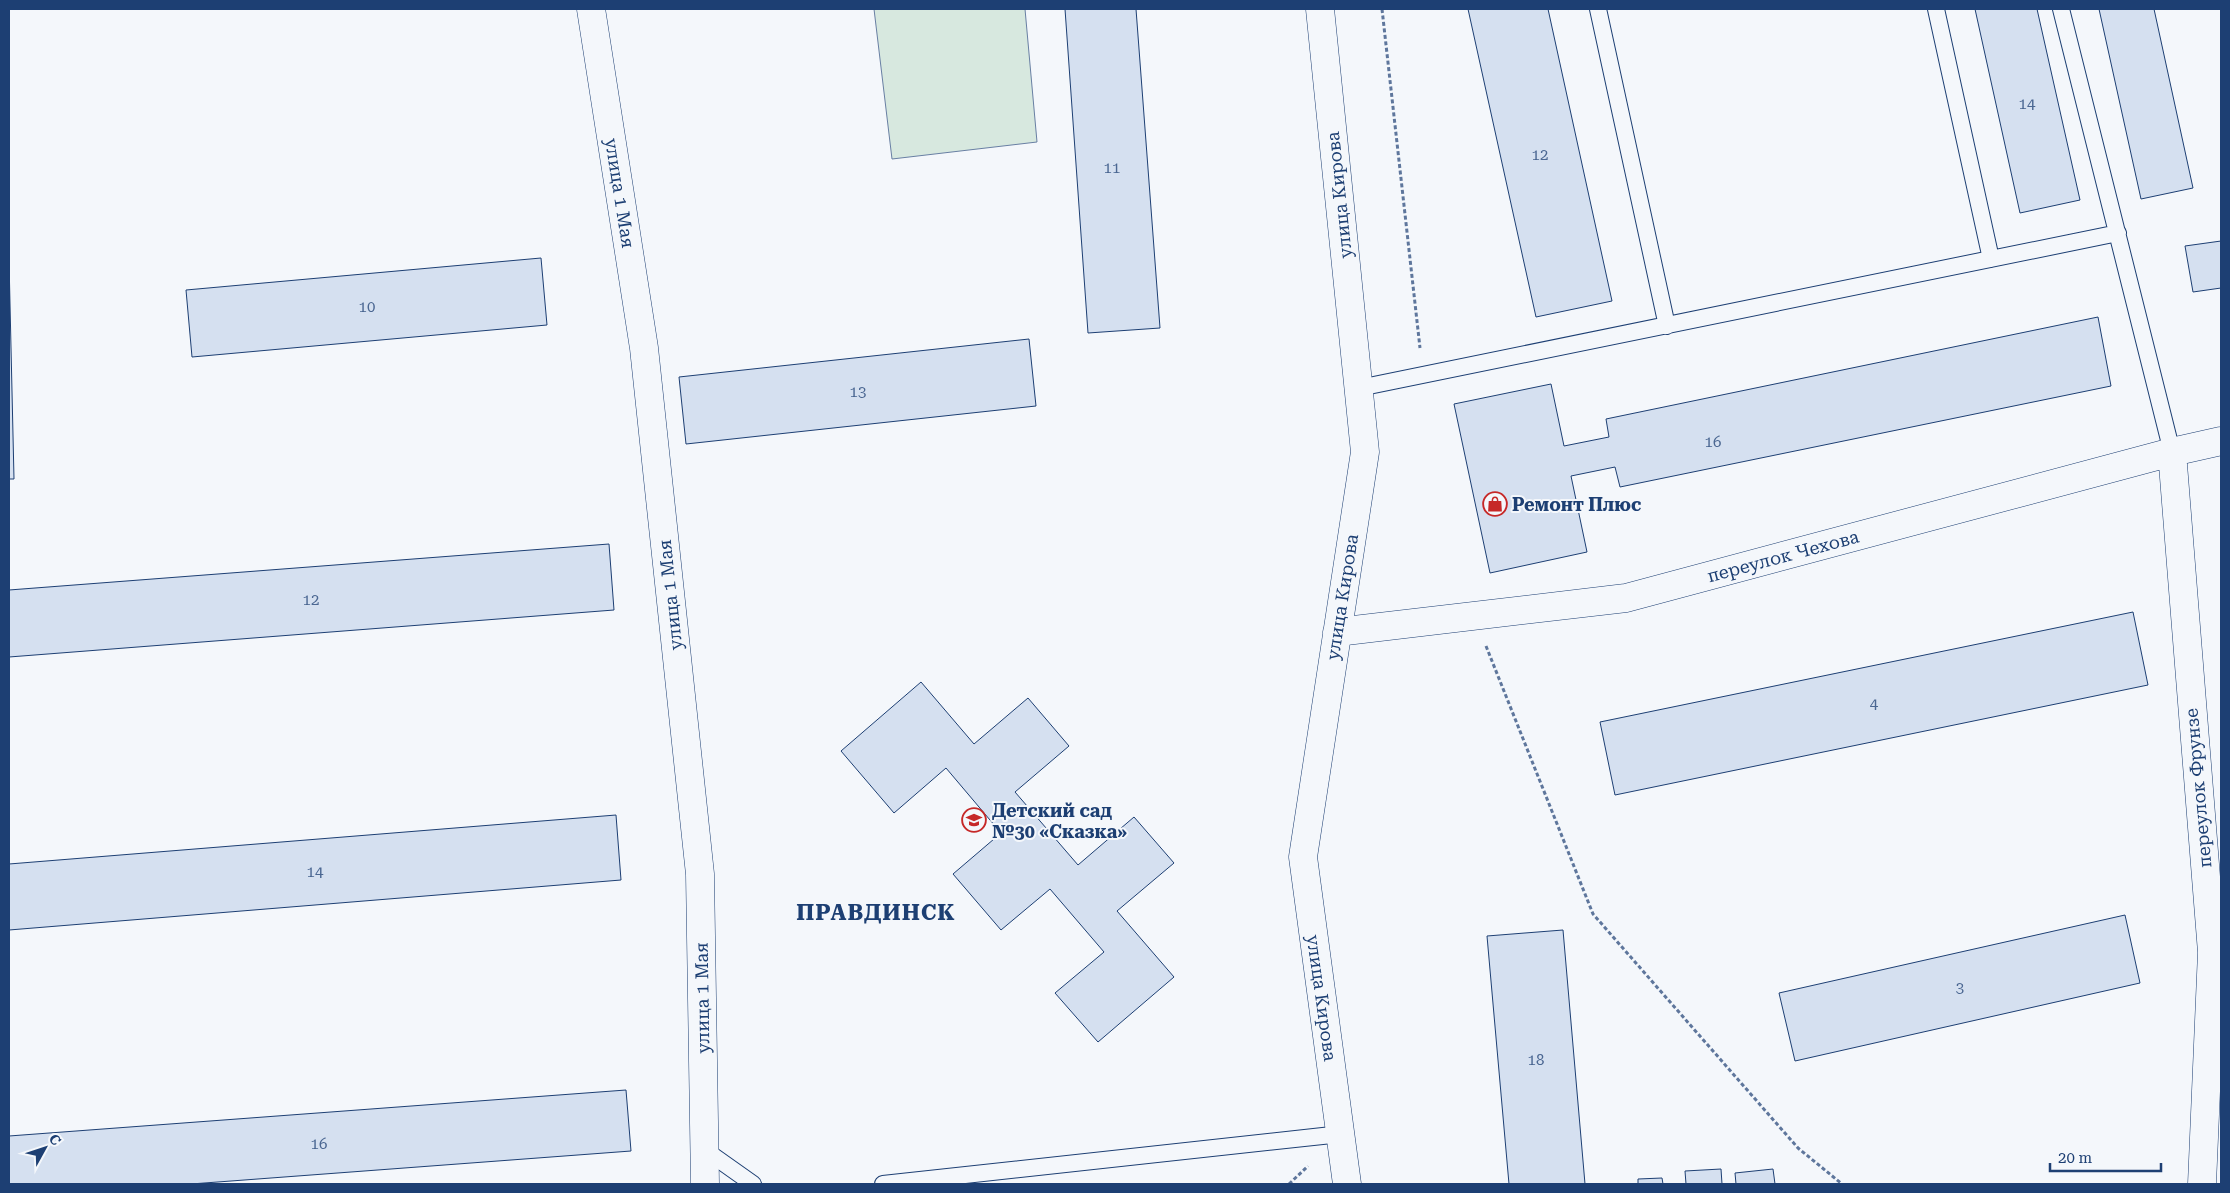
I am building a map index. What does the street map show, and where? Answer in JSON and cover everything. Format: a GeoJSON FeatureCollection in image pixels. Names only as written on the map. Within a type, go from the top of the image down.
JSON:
{"type":"FeatureCollection","features":[{"type":"Feature","properties":{"kind":"street","name":"улица 1 Мая"},"geometry":{"type":"LineString","coordinates":[[591,9],[644,348],[700,874],[705,1184]]}},
{"type":"Feature","properties":{"kind":"street","name":"улица Кирова"},"geometry":{"type":"LineString","coordinates":[[1320,9],[1365,452],[1304,857],[1348,1184]]}},
{"type":"Feature","properties":{"kind":"street","name":"переулок Чехова"},"geometry":{"type":"LineString","coordinates":[[1337,632],[1626,598],[2172,452],[2221,441]]}},
{"type":"Feature","properties":{"kind":"street","name":"переулок Фрунзе"},"geometry":{"type":"LineString","coordinates":[[2172,452],[2212,952],[2202,1184]]}},
{"type":"Feature","properties":{"kind":"lane"},"geometry":{"type":"LineString","coordinates":[[1598,9],[1667,326]]}},
{"type":"Feature","properties":{"kind":"lane"},"geometry":{"type":"LineString","coordinates":[[1936,9],[1991,259]]}},
{"type":"Feature","properties":{"kind":"lane"},"geometry":{"type":"LineString","coordinates":[[2062,9],[2172,452]]}},
{"type":"Feature","properties":{"kind":"lane"},"geometry":{"type":"LineString","coordinates":[[1359,388],[2118,233]]}},
{"type":"Feature","properties":{"kind":"lane"},"geometry":{"type":"LineString","coordinates":[[883,1184],[1341,1134]]}},
{"type":"Feature","properties":{"kind":"lane"},"geometry":{"type":"LineString","coordinates":[[705,1150],[753,1184]]}},
{"type":"Feature","properties":{"kind":"path"},"geometry":{"type":"LineString","coordinates":[[1382,9],[1424,375]]}},
{"type":"Feature","properties":{"kind":"path"},"geometry":{"type":"LineString","coordinates":[[1474,616],[1593,914],[1798,1148],[1842,1184]]}},
{"type":"Feature","properties":{"kind":"shaded area"},"geometry":{"type":"Polygon","coordinates":[[[874,9],[1025,9],[1037,142],[892,159],[874,9]]]}},
{"type":"Feature","properties":{"kind":"building"},"geometry":{"type":"Polygon","coordinates":[[[1065,9],[1136,9],[1160,328],[1088,333],[1065,9]]]}},
{"type":"Feature","properties":{"kind":"building"},"geometry":{"type":"Polygon","coordinates":[[[1468,9],[1548,9],[1612,301],[1536,317],[1468,9]]]}},
{"type":"Feature","properties":{"kind":"building"},"geometry":{"type":"Polygon","coordinates":[[[1975,9],[2037,9],[2080,200],[2020,213],[1975,9]]]}},
{"type":"Feature","properties":{"kind":"building"},"geometry":{"type":"Polygon","coordinates":[[[2099,9],[2154,9],[2193,188],[2141,199],[2099,9]]]}},
{"type":"Feature","properties":{"kind":"building"},"geometry":{"type":"Polygon","coordinates":[[[2221,241],[2221,288],[2193,292],[2185,246],[2221,241]]]}},
{"type":"Feature","properties":{"kind":"building"},"geometry":{"type":"Polygon","coordinates":[[[541,258],[547,325],[192,357],[186,290],[541,258]]]}},
{"type":"Feature","properties":{"kind":"building"},"geometry":{"type":"Polygon","coordinates":[[[9,260],[14,479],[9,479],[9,260]]]}},
{"type":"Feature","properties":{"kind":"building"},"geometry":{"type":"Polygon","coordinates":[[[2098,317],[2111,386],[1620,487],[1615,467],[1571,476],[1587,552],[1490,573],[1454,404],[1551,384],[1564,446],[1609,437],[1606,419],[2098,317]]]}},
{"type":"Feature","properties":{"kind":"building"},"geometry":{"type":"Polygon","coordinates":[[[1029,339],[1036,406],[686,444],[679,377],[1029,339]]]}},
{"type":"Feature","properties":{"kind":"building"},"geometry":{"type":"Polygon","coordinates":[[[609,544],[614,610],[9,657],[9,590],[609,544]]]}},
{"type":"Feature","properties":{"kind":"building"},"geometry":{"type":"Polygon","coordinates":[[[2133,612],[2148,685],[1615,795],[1600,722],[2133,612]]]}},
{"type":"Feature","properties":{"kind":"building"},"geometry":{"type":"Polygon","coordinates":[[[921,682],[974,744],[1028,698],[1069,746],[1015,792],[1078,865],[1134,817],[1174,863],[1117,911],[1174,977],[1098,1042],[1055,993],[1104,952],[1050,889],[1001,930],[953,874],[1001,833],[946,768],[894,813],[841,751],[921,682]]]}},
{"type":"Feature","properties":{"kind":"building"},"geometry":{"type":"Polygon","coordinates":[[[616,815],[621,880],[9,930],[9,864],[616,815]]]}},
{"type":"Feature","properties":{"kind":"building"},"geometry":{"type":"Polygon","coordinates":[[[2125,915],[2140,983],[1795,1061],[1779,993],[2125,915]]]}},
{"type":"Feature","properties":{"kind":"building"},"geometry":{"type":"Polygon","coordinates":[[[1563,930],[1585,1184],[1509,1184],[1487,936],[1563,930]]]}},
{"type":"Feature","properties":{"kind":"building"},"geometry":{"type":"Polygon","coordinates":[[[626,1090],[631,1151],[191,1184],[9,1184],[9,1136],[626,1090]]]}},
{"type":"Feature","properties":{"kind":"building"},"geometry":{"type":"Polygon","coordinates":[[[1721,1169],[1722,1184],[1686,1184],[1685,1171],[1721,1169]]]}},
{"type":"Feature","properties":{"kind":"building"},"geometry":{"type":"Polygon","coordinates":[[[1773,1169],[1775,1184],[1736,1184],[1735,1173],[1773,1169]]]}},
{"type":"Feature","properties":{"kind":"building"},"geometry":{"type":"Polygon","coordinates":[[[1662,1178],[1663,1184],[1638,1184],[1638,1179],[1662,1178]]]}},
{"type":"Feature","properties":{"kind":"place","name":"Ремонт Плюс"},"geometry":{"type":"Point","coordinates":[1495,504]}},
{"type":"Feature","properties":{"kind":"place","name":"Детский сад №30 «Сказка»"},"geometry":{"type":"Point","coordinates":[974,820]}},
{"type":"Feature","properties":{"kind":"district","name":"ПРАВДИНСК"},"geometry":{"type":"Point","coordinates":[876,912]}}]}
